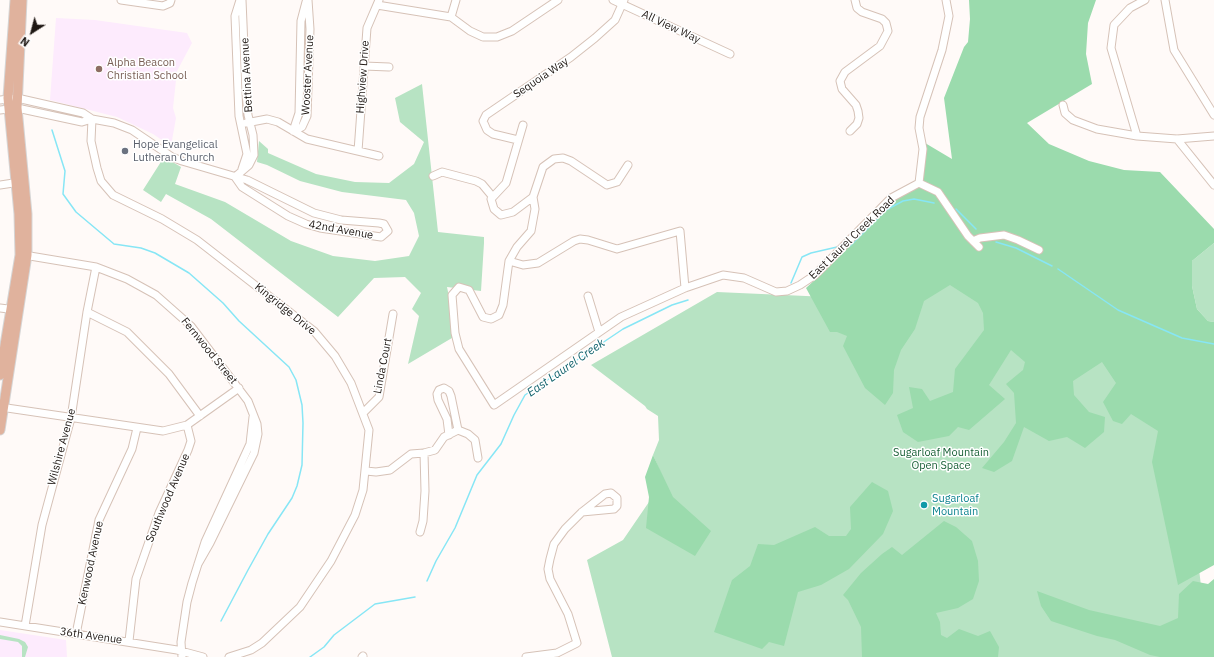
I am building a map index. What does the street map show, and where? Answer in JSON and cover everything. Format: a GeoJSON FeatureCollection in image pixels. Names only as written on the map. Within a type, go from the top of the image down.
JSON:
{"type":"FeatureCollection","features":[{"type":"Feature","properties":{"kind":"main road"},"geometry":{"type":"LineString","coordinates":[[0,375],[14,310],[23,255],[27,214],[8,109],[15,0]]}},
{"type":"Feature","properties":{"kind":"main road"},"geometry":{"type":"LineString","coordinates":[[8,99],[22,0]]}},
{"type":"Feature","properties":{"kind":"main road"},"geometry":{"type":"LineString","coordinates":[[0,430],[4,358]]}},
{"type":"Feature","properties":{"kind":"street"},"geometry":{"type":"LineString","coordinates":[[121,0],[163,6],[170,3],[171,0]]}},
{"type":"Feature","properties":{"kind":"street","name":"Bettina Avenue"},"geometry":{"type":"LineString","coordinates":[[235,176],[249,165],[254,154],[253,135],[246,94],[241,0]]}},
{"type":"Feature","properties":{"kind":"street","name":"Bettina Avenue"},"geometry":{"type":"LineString","coordinates":[[241,0],[234,16],[239,116],[247,154],[242,170]]}},
{"type":"Feature","properties":{"kind":"street","name":"Wooster Avenue"},"geometry":{"type":"LineString","coordinates":[[293,131],[299,113],[301,21],[307,0]]}},
{"type":"Feature","properties":{"kind":"street"},"geometry":{"type":"LineString","coordinates":[[451,17],[456,0]]}},
{"type":"Feature","properties":{"kind":"street"},"geometry":{"type":"LineString","coordinates":[[378,3],[451,17],[470,31],[483,37],[497,37],[512,31],[558,0]]}},
{"type":"Feature","properties":{"kind":"street","name":"All View Way"},"geometry":{"type":"LineString","coordinates":[[613,0],[623,2],[730,54]]}},
{"type":"Feature","properties":{"kind":"street"},"geometry":{"type":"LineString","coordinates":[[850,131],[857,124],[859,118],[858,111],[856,104],[842,89],[840,81],[845,72],[880,46],[888,31],[886,23],[882,19],[862,12],[857,8],[855,0]]}},
{"type":"Feature","properties":{"kind":"street"},"geometry":{"type":"LineString","coordinates":[[946,0],[949,16],[942,50],[920,117],[919,128],[923,149],[919,183],[938,192],[973,241],[979,247]]}},
{"type":"Feature","properties":{"kind":"street"},"geometry":{"type":"LineString","coordinates":[[1137,136],[1112,48],[1114,25],[1130,8],[1145,0]]}},
{"type":"Feature","properties":{"kind":"street"},"geometry":{"type":"LineString","coordinates":[[1166,0],[1174,50],[1214,115]]}},
{"type":"Feature","properties":{"kind":"street","name":"Sequoia Way"},"geometry":{"type":"LineString","coordinates":[[518,140],[493,134],[487,130],[483,120],[486,115],[571,58],[615,20],[623,2]]}},
{"type":"Feature","properties":{"kind":"street","name":"Highview Drive"},"geometry":{"type":"LineString","coordinates":[[358,151],[367,28],[378,3]]}},
{"type":"Feature","properties":{"kind":"street"},"geometry":{"type":"LineString","coordinates":[[364,66],[389,68]]}},
{"type":"Feature","properties":{"kind":"street","name":"42nd Avenue"},"geometry":{"type":"LineString","coordinates":[[8,99],[83,113],[92,119]]}},
{"type":"Feature","properties":{"kind":"street"},"geometry":{"type":"LineString","coordinates":[[1063,105],[1065,113],[1073,120],[1097,129],[1137,136],[1177,139],[1214,136]]}},
{"type":"Feature","properties":{"kind":"street","name":"42nd Avenue"},"geometry":{"type":"LineString","coordinates":[[8,109],[82,122],[92,119],[114,122],[132,130],[172,157],[182,161],[235,176],[247,180],[314,213],[341,220],[384,224],[388,231],[381,237],[320,228],[306,224],[288,216],[242,187],[235,176]]}},
{"type":"Feature","properties":{"kind":"street","name":"Kingridge Drive"},"geometry":{"type":"LineString","coordinates":[[92,119],[91,141],[97,168],[101,181],[113,195],[162,219],[197,240],[314,332],[335,356],[351,383],[369,430],[363,490],[355,515],[331,561],[300,607],[262,643],[251,650],[229,657]]}},
{"type":"Feature","properties":{"kind":"street"},"geometry":{"type":"LineString","coordinates":[[242,125],[267,119],[278,122],[307,139],[379,156]]}},
{"type":"Feature","properties":{"kind":"street"},"geometry":{"type":"LineString","coordinates":[[492,196],[506,183],[523,125]]}},
{"type":"Feature","properties":{"kind":"street"},"geometry":{"type":"LineString","coordinates":[[1177,139],[1214,185]]}},
{"type":"Feature","properties":{"kind":"street"},"geometry":{"type":"LineString","coordinates":[[628,165],[617,182],[607,185],[571,161],[563,158],[554,159],[543,167],[533,197],[534,209],[531,231],[516,247],[509,261],[523,265],[538,263],[574,241],[580,239],[588,240],[614,249],[680,231],[685,288]]}},
{"type":"Feature","properties":{"kind":"street"},"geometry":{"type":"LineString","coordinates":[[433,176],[442,172],[482,184],[492,196],[492,204],[494,209],[504,215],[513,212],[533,197]]}},
{"type":"Feature","properties":{"kind":"street"},"geometry":{"type":"LineString","coordinates":[[0,185],[20,182]]}},
{"type":"Feature","properties":{"kind":"street","name":"East Laurel Creek Road"},"geometry":{"type":"LineString","coordinates":[[509,261],[503,305],[499,315],[491,319],[483,317],[469,290],[459,287],[452,295],[455,333],[459,349],[494,405],[621,316],[685,288],[723,275],[744,278],[776,292],[787,291],[815,275],[891,198],[919,183]]}},
{"type":"Feature","properties":{"kind":"street"},"geometry":{"type":"LineString","coordinates":[[973,241],[980,238],[997,235],[1010,236],[1039,250]]}},
{"type":"Feature","properties":{"kind":"street","name":"Fernwood Street"},"geometry":{"type":"LineString","coordinates":[[23,255],[96,267],[127,279],[170,305],[206,343],[248,401],[253,414],[252,430],[248,450],[218,510],[198,564],[187,602],[182,654]]}},
{"type":"Feature","properties":{"kind":"street","name":"Wilshire Avenue"},"geometry":{"type":"LineString","coordinates":[[25,626],[42,525],[71,418],[86,312],[96,267]]}},
{"type":"Feature","properties":{"kind":"street"},"geometry":{"type":"LineString","coordinates":[[588,296],[599,332]]}},
{"type":"Feature","properties":{"kind":"street"},"geometry":{"type":"LineString","coordinates":[[0,308],[14,310]]}},
{"type":"Feature","properties":{"kind":"street"},"geometry":{"type":"LineString","coordinates":[[86,312],[127,332],[169,374],[200,416]]}},
{"type":"Feature","properties":{"kind":"street","name":"Linda Court"},"geometry":{"type":"LineString","coordinates":[[363,412],[379,396],[393,314]]}},
{"type":"Feature","properties":{"kind":"street"},"geometry":{"type":"LineString","coordinates":[[2,408],[163,431],[187,425],[239,388]]}},
{"type":"Feature","properties":{"kind":"street"},"geometry":{"type":"LineString","coordinates":[[449,434],[447,419],[438,400],[437,394],[439,390],[444,388],[449,391],[451,396],[458,430]]}},
{"type":"Feature","properties":{"kind":"street","name":"Southwood Avenue"},"geometry":{"type":"LineString","coordinates":[[128,641],[136,579],[159,513],[191,441],[187,425]]}},
{"type":"Feature","properties":{"kind":"street","name":"Kenwood Avenue"},"geometry":{"type":"LineString","coordinates":[[76,634],[99,520],[132,449],[137,428]]}},
{"type":"Feature","properties":{"kind":"street"},"geometry":{"type":"LineString","coordinates":[[366,471],[376,472],[390,470],[411,454],[435,450],[444,437],[458,430],[468,434],[475,440],[478,458]]}},
{"type":"Feature","properties":{"kind":"street"},"geometry":{"type":"LineString","coordinates":[[420,532],[423,521],[425,491],[424,453]]}},
{"type":"Feature","properties":{"kind":"street"},"geometry":{"type":"LineString","coordinates":[[526,657],[557,652],[577,643],[568,614],[550,579],[548,569],[554,544],[565,529],[582,512]]}},
{"type":"Feature","properties":{"kind":"street","name":"36th Avenue"},"geometry":{"type":"LineString","coordinates":[[0,622],[128,641],[182,654]]}},
{"type":"Feature","properties":{"kind":"street"},"geometry":{"type":"LineString","coordinates":[[182,654],[203,657]]}},
{"type":"Feature","properties":{"kind":"shaded area"},"geometry":{"type":"Polygon","coordinates":[[[56,18],[95,20],[187,33],[192,43],[177,71],[173,108],[176,118],[171,146],[153,134],[117,117],[50,100],[56,18]]]}},
{"type":"Feature","properties":{"kind":"shaded area"},"geometry":{"type":"Polygon","coordinates":[[[0,630],[66,640],[67,657],[0,657],[0,630]]]}},
{"type":"Feature","properties":{"kind":"green space"},"geometry":{"type":"Polygon","coordinates":[[[969,0],[1096,0],[1088,23],[1086,54],[1092,84],[1027,123],[1049,144],[1089,161],[1124,170],[1160,172],[1214,229],[1214,243],[1192,261],[1192,286],[1197,309],[1208,321],[1214,322],[1214,565],[1178,585],[1152,462],[1158,431],[1131,414],[1122,424],[1113,421],[1103,402],[1116,383],[1102,362],[1073,381],[1074,395],[1089,412],[1105,417],[1104,432],[1085,448],[1067,437],[1049,441],[1024,427],[1012,461],[994,472],[982,468],[1004,442],[1016,423],[1014,393],[1006,384],[1023,370],[1025,362],[1011,350],[989,385],[1005,399],[969,430],[958,427],[949,436],[918,442],[903,432],[897,415],[913,408],[909,387],[922,389],[930,401],[953,392],[955,369],[984,330],[983,313],[978,303],[950,285],[924,301],[915,329],[901,350],[894,370],[893,393],[885,405],[865,388],[843,346],[847,336],[837,332],[830,332],[806,288],[830,266],[890,197],[917,181],[920,140],[952,159],[944,98],[964,47],[968,42],[970,19],[969,0]]]}},
{"type":"Feature","properties":{"kind":"green space"},"geometry":{"type":"Polygon","coordinates":[[[422,84],[438,232],[484,237],[484,243],[481,291],[447,287],[457,335],[408,364],[419,316],[412,309],[421,293],[405,277],[374,278],[338,317],[211,219],[166,194],[161,202],[143,190],[164,157],[181,167],[175,184],[225,202],[291,241],[333,256],[375,261],[409,256],[419,236],[414,213],[406,200],[342,192],[300,181],[267,165],[257,162],[259,141],[268,149],[268,153],[316,174],[355,182],[389,183],[414,164],[424,142],[400,122],[395,98],[422,84]]]}},
{"type":"Feature","properties":{"kind":"green space","name":"Sugarloaf Mountain Open Space"},"geometry":{"type":"Polygon","coordinates":[[[938,217],[1129,350],[1191,500],[1201,586],[1214,657],[612,657],[587,560],[623,540],[664,480],[653,455],[659,440],[658,416],[591,365],[717,292],[828,297],[938,217]]]}},
{"type":"Feature","properties":{"kind":"green space"},"geometry":{"type":"Polygon","coordinates":[[[1214,243],[1214,322],[1208,321],[1197,309],[1192,286],[1192,261],[1214,243]]]}},
{"type":"Feature","properties":{"kind":"green space"},"geometry":{"type":"Polygon","coordinates":[[[653,455],[673,497],[711,531],[695,556],[646,528],[649,497],[645,477],[653,455]]]}},
{"type":"Feature","properties":{"kind":"green space"},"geometry":{"type":"Polygon","coordinates":[[[872,482],[888,491],[893,511],[883,534],[849,569],[821,585],[798,592],[784,646],[769,642],[762,649],[714,632],[732,580],[750,566],[758,544],[774,545],[815,527],[829,536],[846,536],[851,529],[850,507],[872,482]]]}},
{"type":"Feature","properties":{"kind":"green space"},"geometry":{"type":"Polygon","coordinates":[[[944,521],[956,527],[972,541],[978,561],[979,581],[973,599],[958,608],[936,613],[940,622],[941,635],[947,638],[959,629],[978,636],[990,631],[999,647],[998,657],[862,657],[861,627],[848,600],[843,595],[861,573],[882,554],[892,547],[902,555],[944,521]]]}},
{"type":"Feature","properties":{"kind":"green space"},"geometry":{"type":"Polygon","coordinates":[[[1214,579],[1214,657],[1160,657],[1150,655],[1115,640],[1097,636],[1051,621],[1041,606],[1037,591],[1089,610],[1160,626],[1178,618],[1179,594],[1193,581],[1208,584],[1214,579]]]}},
{"type":"Feature","properties":{"kind":"green space"},"geometry":{"type":"Polygon","coordinates":[[[0,635],[19,639],[25,642],[28,647],[25,657],[22,657],[22,646],[18,642],[0,639],[0,635]]]}},
{"type":"Feature","properties":{"kind":"waterway"},"geometry":{"type":"LineString","coordinates":[[52,130],[65,171],[63,194],[76,212],[114,244],[141,248],[155,253],[189,273],[223,303],[239,321],[289,367],[296,380],[302,405],[303,423],[302,465],[297,486],[292,498],[268,534],[221,621]]}},
{"type":"Feature","properties":{"kind":"waterway","name":"East Laurel Creek"},"geometry":{"type":"LineString","coordinates":[[850,246],[886,210],[903,201],[914,199],[934,203]]}},
{"type":"Feature","properties":{"kind":"waterway","name":"East Laurel Creek"},"geometry":{"type":"LineString","coordinates":[[956,209],[976,229]]}},
{"type":"Feature","properties":{"kind":"waterway","name":"East Laurel Creek"},"geometry":{"type":"LineString","coordinates":[[996,242],[1016,248],[1052,266]]}},
{"type":"Feature","properties":{"kind":"waterway","name":"East Laurel Creek"},"geometry":{"type":"LineString","coordinates":[[791,283],[802,257],[811,253],[837,247]]}},
{"type":"Feature","properties":{"kind":"waterway","name":"East Laurel Creek"},"geometry":{"type":"LineString","coordinates":[[1058,269],[1118,310],[1182,338],[1214,344]]}},
{"type":"Feature","properties":{"kind":"waterway","name":"East Laurel Creek"},"geometry":{"type":"LineString","coordinates":[[427,581],[436,561],[455,528],[477,475],[501,444],[525,395],[623,329],[672,305],[688,300]]}},
{"type":"Feature","properties":{"kind":"waterway","name":"East Laurel Creek"},"geometry":{"type":"LineString","coordinates":[[310,657],[324,647],[334,635],[375,604],[415,597]]}},
{"type":"Feature","properties":{"kind":"place","name":"Alpha Beacon Christian School"},"geometry":{"type":"Point","coordinates":[99,69]}},
{"type":"Feature","properties":{"kind":"place","name":"Hope Evangelical Lutheran Church"},"geometry":{"type":"Point","coordinates":[125,151]}},
{"type":"Feature","properties":{"kind":"place","name":"Sugarloaf Mountain"},"geometry":{"type":"Point","coordinates":[924,505]}}]}
